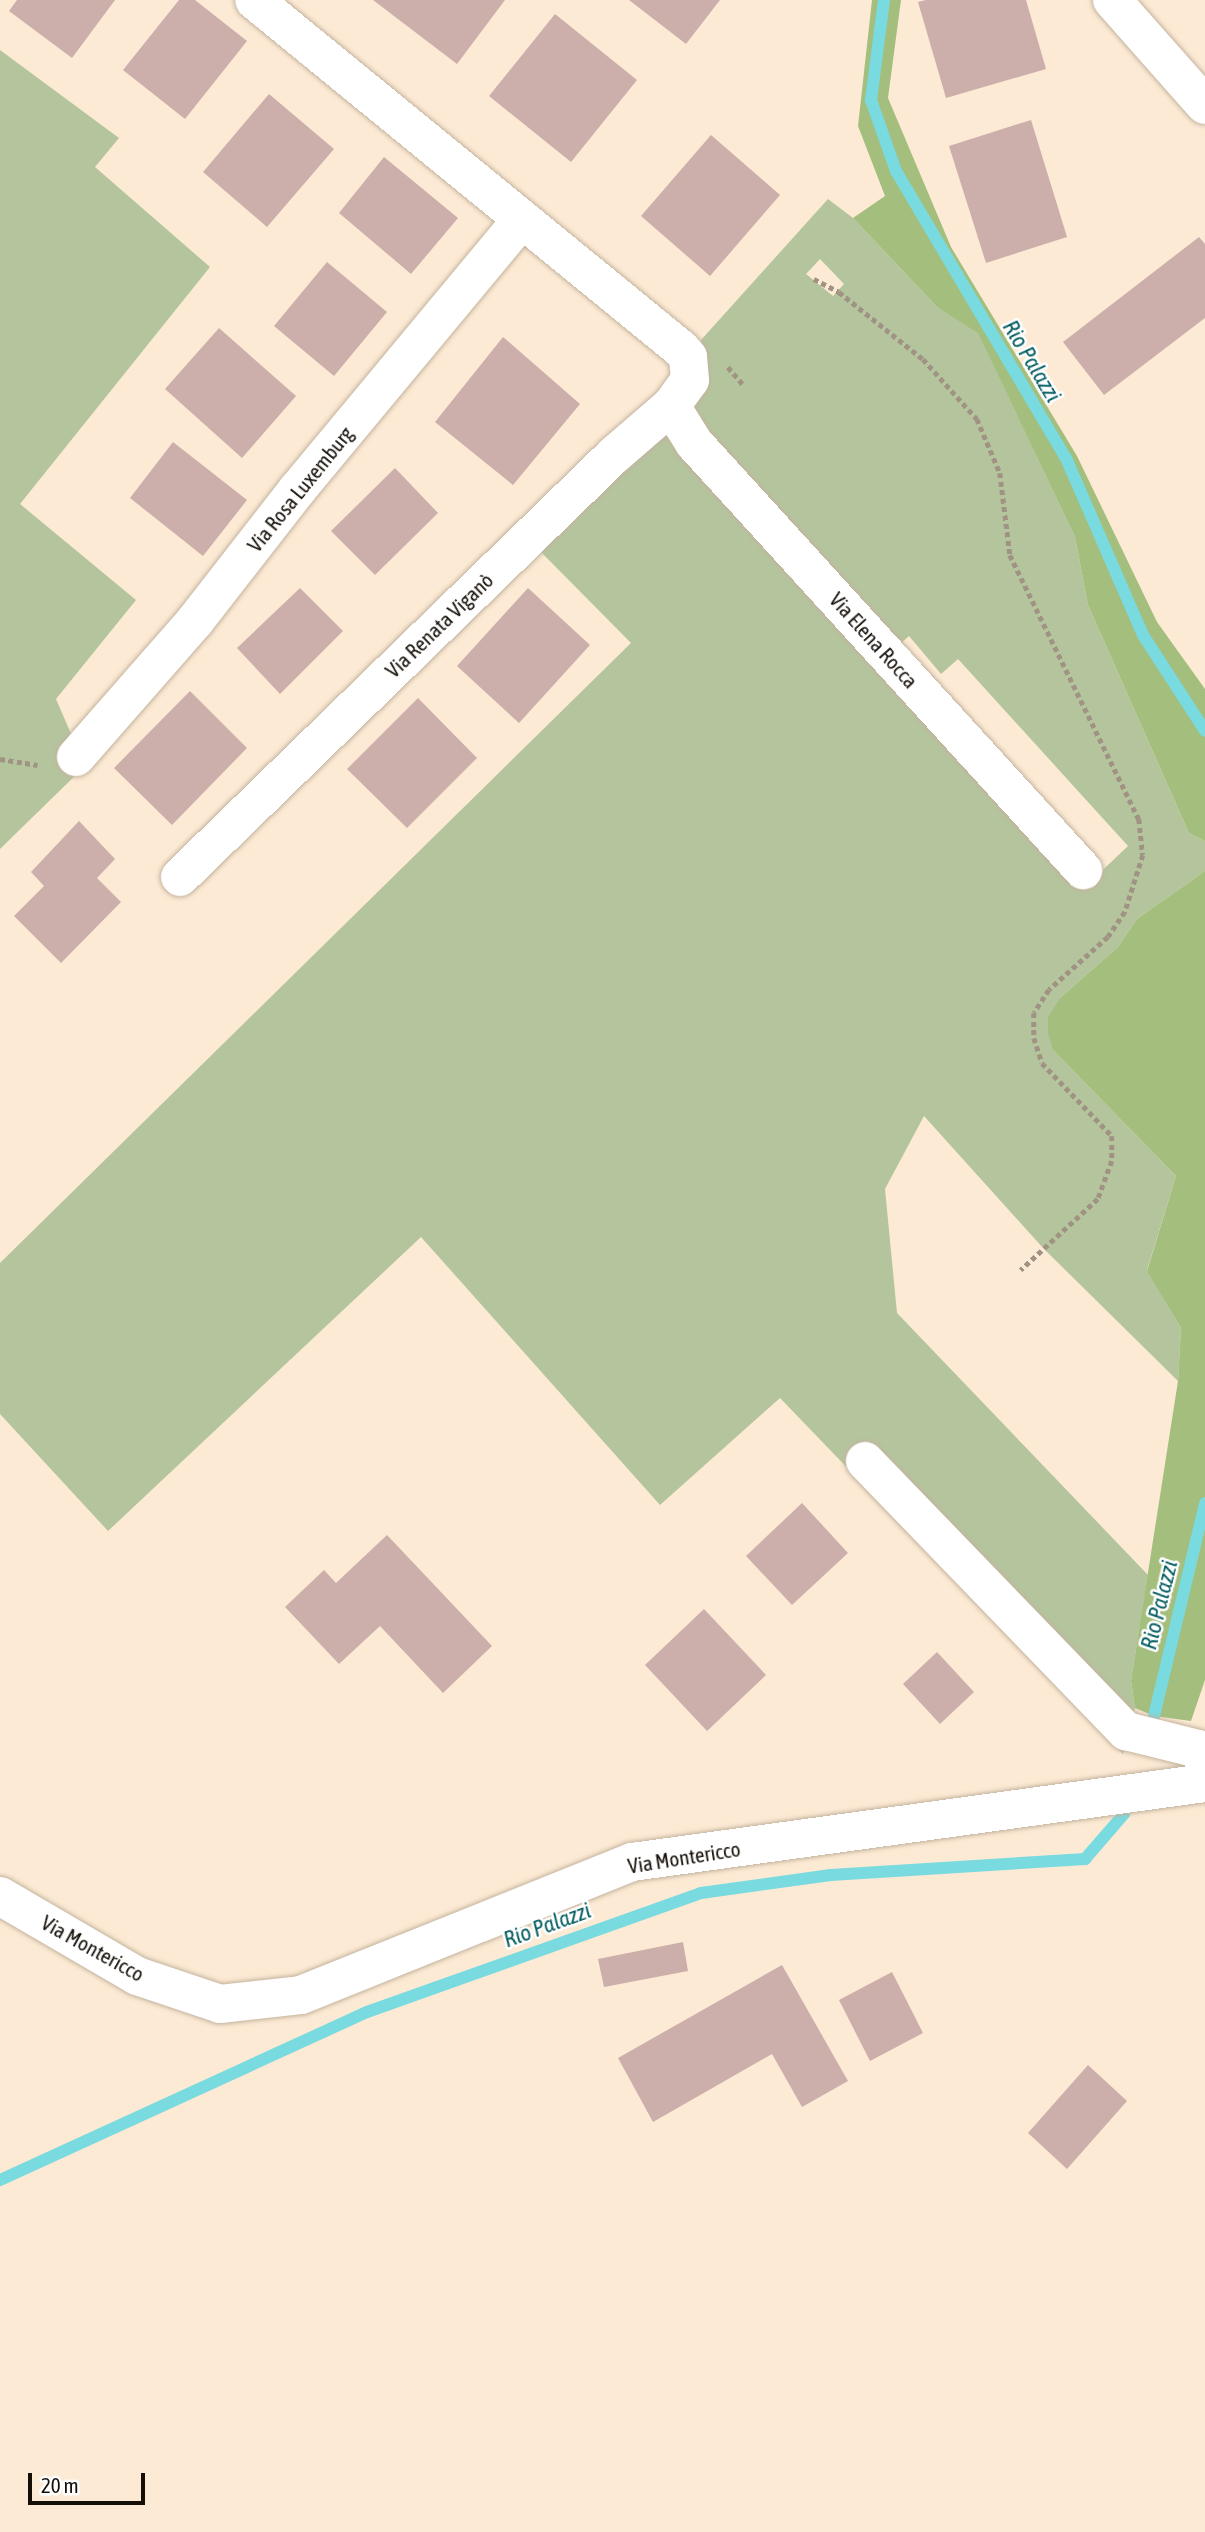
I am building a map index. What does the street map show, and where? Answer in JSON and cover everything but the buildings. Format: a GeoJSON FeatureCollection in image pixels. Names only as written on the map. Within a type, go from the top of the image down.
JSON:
{"type":"FeatureCollection","features":[{"type":"Feature","properties":{"kind":"street"},"geometry":{"type":"LineString","coordinates":[[254,0],[522,219]]}},
{"type":"Feature","properties":{"kind":"street"},"geometry":{"type":"LineString","coordinates":[[1112,0],[1205,105]]}},
{"type":"Feature","properties":{"kind":"street","name":"Via Renata Viganò"},"geometry":{"type":"LineString","coordinates":[[180,877],[613,456],[685,391],[691,371],[681,349],[522,219]]}},
{"type":"Feature","properties":{"kind":"street","name":"Via Rosa Luxemburg"},"geometry":{"type":"LineString","coordinates":[[76,757],[195,621],[297,490],[522,219]]}},
{"type":"Feature","properties":{"kind":"street","name":"Via Elena Rocca"},"geometry":{"type":"LineString","coordinates":[[671,406],[694,443],[1083,870]]}},
{"type":"Feature","properties":{"kind":"street"},"geometry":{"type":"LineString","coordinates":[[864,1461],[1126,1731],[1198,1749],[1205,1762]]}},
{"type":"Feature","properties":{"kind":"street","name":"Via Montericco"},"geometry":{"type":"LineString","coordinates":[[0,1896],[137,1976],[220,2004],[301,1995],[632,1862],[1205,1783]]}},
{"type":"Feature","properties":{"kind":"green space"},"geometry":{"type":"Polygon","coordinates":[[[872,0],[901,0],[888,98],[951,247],[1077,456],[1157,622],[1205,689],[1205,841],[1189,833],[1088,605],[1075,537],[978,333],[938,308],[853,218],[885,196],[858,126],[872,0]]]}},
{"type":"Feature","properties":{"kind":"green space"},"geometry":{"type":"Polygon","coordinates":[[[0,50],[119,138],[95,167],[210,267],[20,504],[136,600],[56,699],[85,766],[0,849],[0,50]]]}},
{"type":"Feature","properties":{"kind":"green space"},"geometry":{"type":"Polygon","coordinates":[[[828,199],[853,218],[938,308],[978,332],[1075,537],[1088,605],[1189,833],[1205,841],[1205,871],[1137,919],[1118,947],[1060,998],[1053,1050],[1176,1176],[1147,1270],[1181,1328],[1178,1381],[1044,1249],[924,1116],[885,1189],[897,1313],[1148,1575],[1131,1681],[1135,1708],[1123,1754],[780,1398],[660,1505],[421,1237],[108,1531],[0,1414],[0,1263],[631,643],[539,550],[647,443],[681,421],[701,340],[828,199]],[[820,259],[806,274],[833,296],[844,284],[820,259]],[[909,636],[883,659],[1088,884],[1128,846],[958,659],[941,674],[909,636]]]}},
{"type":"Feature","properties":{"kind":"green space"},"geometry":{"type":"Polygon","coordinates":[[[1205,871],[1205,1680],[1191,1721],[1154,1716],[1135,1708],[1131,1681],[1178,1381],[1181,1328],[1147,1271],[1176,1176],[1053,1050],[1048,1033],[1048,1017],[1060,998],[1118,947],[1137,919],[1205,871]]]}},
{"type":"Feature","properties":{"kind":"waterway","name":"Rio Palazzi"},"geometry":{"type":"LineString","coordinates":[[884,0],[871,100],[896,171],[1066,458],[1143,635],[1205,731]]}},
{"type":"Feature","properties":{"kind":"waterway","name":"Rio Palazzi"},"geometry":{"type":"LineString","coordinates":[[1154,1716],[1205,1503]]}},
{"type":"Feature","properties":{"kind":"waterway","name":"Rio Palazzi"},"geometry":{"type":"LineString","coordinates":[[0,2180],[367,2012],[701,1893],[831,1875],[1085,1859],[1124,1814]]}}]}
